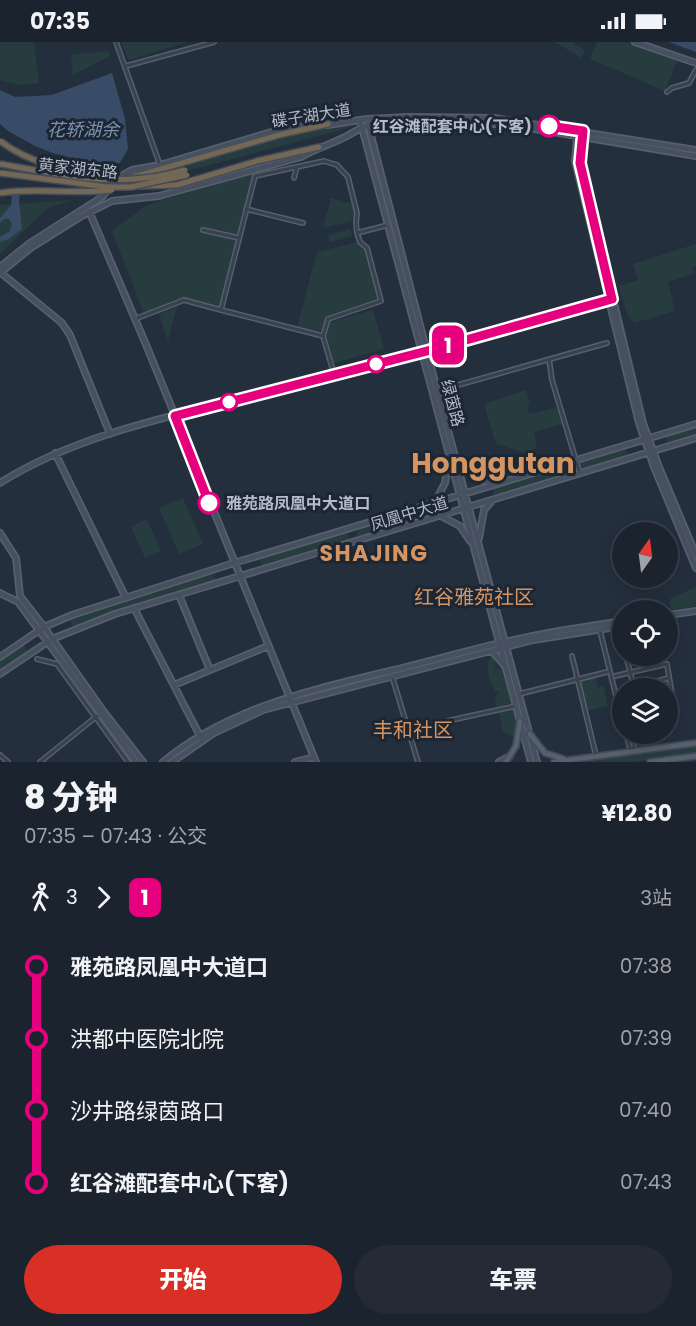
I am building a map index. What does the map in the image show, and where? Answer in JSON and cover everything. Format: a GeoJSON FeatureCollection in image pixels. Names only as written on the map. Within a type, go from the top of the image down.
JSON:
{"type":"FeatureCollection","features":[{"type":"Feature","properties":{"kind":"highway"},"geometry":{"type":"LineString","coordinates":[[0,141],[26,157],[48,166],[125,179],[279,135],[328,124]]}},
{"type":"Feature","properties":{"kind":"highway"},"geometry":{"type":"LineString","coordinates":[[0,193],[32,190],[97,192],[177,184],[319,147]]}},
{"type":"Feature","properties":{"kind":"highway","name":"黄家湖东路"},"geometry":{"type":"LineString","coordinates":[[0,165],[89,178],[125,179],[186,173],[131,187],[85,185],[0,172]]}},
{"type":"Feature","properties":{"kind":"main road"},"geometry":{"type":"LineString","coordinates":[[635,42],[696,63]]}},
{"type":"Feature","properties":{"kind":"main road","name":"碟子湖大道"},"geometry":{"type":"LineString","coordinates":[[0,272],[88,209],[125,173],[285,128],[368,119],[473,117],[520,121],[696,156]]}},
{"type":"Feature","properties":{"kind":"main road","name":"绿茵路"},"geometry":{"type":"LineString","coordinates":[[368,119],[424,351],[463,495],[464,509],[476,544],[503,645],[506,667],[531,762]]}},
{"type":"Feature","properties":{"kind":"main road","name":"绿茵路"},"geometry":{"type":"LineString","coordinates":[[360,120],[415,326],[432,371],[452,457]]}},
{"type":"Feature","properties":{"kind":"main road","name":"碟子湖大道"},"geometry":{"type":"LineString","coordinates":[[0,267],[30,243],[88,209],[112,201],[159,196],[301,157],[362,127],[409,122],[488,123],[696,150]]}},
{"type":"Feature","properties":{"kind":"main road"},"geometry":{"type":"LineString","coordinates":[[580,134],[580,163],[611,299],[647,439],[696,568]]}},
{"type":"Feature","properties":{"kind":"main road"},"geometry":{"type":"LineString","coordinates":[[88,209],[315,759],[295,762]]}},
{"type":"Feature","properties":{"kind":"main road"},"geometry":{"type":"LineString","coordinates":[[0,272],[62,323],[70,335],[110,434]]}},
{"type":"Feature","properties":{"kind":"main road"},"geometry":{"type":"LineString","coordinates":[[0,483],[54,453],[110,434],[611,299]]}},
{"type":"Feature","properties":{"kind":"main road","name":"凤凰中大道"},"geometry":{"type":"LineString","coordinates":[[0,657],[44,627],[66,617],[234,563],[696,424]]}},
{"type":"Feature","properties":{"kind":"main road","name":"凤凰中大道"},"geometry":{"type":"LineString","coordinates":[[0,674],[52,639],[134,608],[696,438]]}},
{"type":"Feature","properties":{"kind":"main road"},"geometry":{"type":"LineString","coordinates":[[651,452],[696,555]]}},
{"type":"Feature","properties":{"kind":"main road"},"geometry":{"type":"LineString","coordinates":[[54,453],[126,598]]}},
{"type":"Feature","properties":{"kind":"main road"},"geometry":{"type":"LineString","coordinates":[[434,503],[445,483],[452,457],[471,474],[495,485]]}},
{"type":"Feature","properties":{"kind":"main road","name":"绿茵路"},"geometry":{"type":"LineString","coordinates":[[463,495],[470,508],[492,615],[519,694],[537,762]]}},
{"type":"Feature","properties":{"kind":"main road"},"geometry":{"type":"LineString","coordinates":[[476,544],[484,510],[492,501]]}},
{"type":"Feature","properties":{"kind":"main road"},"geometry":{"type":"LineString","coordinates":[[441,516],[460,526],[476,544]]}},
{"type":"Feature","properties":{"kind":"main road"},"geometry":{"type":"LineString","coordinates":[[0,533],[16,558],[20,597],[142,762]]}},
{"type":"Feature","properties":{"kind":"main road"},"geometry":{"type":"LineString","coordinates":[[0,593],[18,602],[98,715],[136,762]]}},
{"type":"Feature","properties":{"kind":"main road"},"geometry":{"type":"LineString","coordinates":[[179,595],[210,670]]}},
{"type":"Feature","properties":{"kind":"main road"},"geometry":{"type":"LineString","coordinates":[[134,608],[201,738]]}},
{"type":"Feature","properties":{"kind":"main road"},"geometry":{"type":"LineString","coordinates":[[678,616],[696,613]]}},
{"type":"Feature","properties":{"kind":"main road"},"geometry":{"type":"LineString","coordinates":[[492,615],[495,638],[492,648]]}},
{"type":"Feature","properties":{"kind":"main road"},"geometry":{"type":"LineString","coordinates":[[66,617],[71,630]]}},
{"type":"Feature","properties":{"kind":"main road"},"geometry":{"type":"LineString","coordinates":[[290,700],[392,676],[503,645],[612,623]]}},
{"type":"Feature","properties":{"kind":"main road"},"geometry":{"type":"LineString","coordinates":[[503,645],[612,627]]}},
{"type":"Feature","properties":{"kind":"main road"},"geometry":{"type":"LineString","coordinates":[[27,638],[37,649]]}},
{"type":"Feature","properties":{"kind":"main road"},"geometry":{"type":"LineString","coordinates":[[174,685],[268,646]]}},
{"type":"Feature","properties":{"kind":"main road"},"geometry":{"type":"LineString","coordinates":[[492,648],[506,667]]}},
{"type":"Feature","properties":{"kind":"main road"},"geometry":{"type":"LineString","coordinates":[[163,762],[201,738],[239,719],[290,700],[492,648]]}},
{"type":"Feature","properties":{"kind":"main road"},"geometry":{"type":"LineString","coordinates":[[506,762],[512,755],[519,738],[520,721]]}},
{"type":"Feature","properties":{"kind":"main road"},"geometry":{"type":"LineString","coordinates":[[530,734],[540,748],[551,756],[576,759]]}},
{"type":"Feature","properties":{"kind":"main road"},"geometry":{"type":"LineString","coordinates":[[172,762],[201,738]]}},
{"type":"Feature","properties":{"kind":"main road"},"geometry":{"type":"LineString","coordinates":[[554,762],[696,743]]}},
{"type":"Feature","properties":{"kind":"main road"},"geometry":{"type":"LineString","coordinates":[[499,762],[512,755]]}},
{"type":"Feature","properties":{"kind":"main road"},"geometry":{"type":"LineString","coordinates":[[650,762],[696,756]]}},
{"type":"Feature","properties":{"kind":"street"},"geometry":{"type":"LineString","coordinates":[[116,42],[160,165]]}},
{"type":"Feature","properties":{"kind":"street"},"geometry":{"type":"LineString","coordinates":[[126,66],[214,42]]}},
{"type":"Feature","properties":{"kind":"street"},"geometry":{"type":"LineString","coordinates":[[667,92],[672,88],[689,83],[696,70]]}},
{"type":"Feature","properties":{"kind":"street"},"geometry":{"type":"LineString","coordinates":[[220,310],[255,176],[324,161],[337,165],[348,177],[357,213],[357,233],[360,242],[366,248],[381,301],[328,319],[323,336],[334,375]]}},
{"type":"Feature","properties":{"kind":"street"},"geometry":{"type":"LineString","coordinates":[[294,178],[297,167]]}},
{"type":"Feature","properties":{"kind":"street"},"geometry":{"type":"LineString","coordinates":[[246,209],[303,223]]}},
{"type":"Feature","properties":{"kind":"street"},"geometry":{"type":"LineString","coordinates":[[357,233],[388,225]]}},
{"type":"Feature","properties":{"kind":"street"},"geometry":{"type":"LineString","coordinates":[[203,230],[239,238]]}},
{"type":"Feature","properties":{"kind":"street"},"geometry":{"type":"LineString","coordinates":[[135,319],[184,300],[323,336]]}},
{"type":"Feature","properties":{"kind":"street"},"geometry":{"type":"LineString","coordinates":[[437,391],[606,343]]}},
{"type":"Feature","properties":{"kind":"street"},"geometry":{"type":"LineString","coordinates":[[549,359],[552,382],[580,474]]}},
{"type":"Feature","properties":{"kind":"street"},"geometry":{"type":"LineString","coordinates":[[601,629],[612,678]]}},
{"type":"Feature","properties":{"kind":"street"},"geometry":{"type":"LineString","coordinates":[[572,656],[596,756]]}},
{"type":"Feature","properties":{"kind":"street"},"geometry":{"type":"LineString","coordinates":[[37,659],[57,664],[98,715],[128,762]]}},
{"type":"Feature","properties":{"kind":"street"},"geometry":{"type":"LineString","coordinates":[[615,676],[665,664],[669,678]]}},
{"type":"Feature","properties":{"kind":"street"},"geometry":{"type":"LineString","coordinates":[[628,666],[631,678]]}},
{"type":"Feature","properties":{"kind":"street"},"geometry":{"type":"LineString","coordinates":[[519,694],[607,672]]}},
{"type":"Feature","properties":{"kind":"street"},"geometry":{"type":"LineString","coordinates":[[392,676],[418,762]]}},
{"type":"Feature","properties":{"kind":"street"},"geometry":{"type":"LineString","coordinates":[[447,721],[516,706]]}},
{"type":"Feature","properties":{"kind":"street"},"geometry":{"type":"LineString","coordinates":[[40,762],[98,715]]}},
{"type":"Feature","properties":{"kind":"street"},"geometry":{"type":"LineString","coordinates":[[629,744],[631,752]]}},
{"type":"Feature","properties":{"kind":"street"},"geometry":{"type":"LineString","coordinates":[[631,752],[634,744]]}},
{"type":"Feature","properties":{"kind":"street"},"geometry":{"type":"LineString","coordinates":[[0,755],[8,762]]}},
{"type":"Feature","properties":{"kind":"green space"},"geometry":{"type":"Polygon","coordinates":[[[0,42],[34,42],[39,83],[20,85],[0,80],[0,42]]]}},
{"type":"Feature","properties":{"kind":"green space"},"geometry":{"type":"Polygon","coordinates":[[[121,42],[187,42],[130,60],[121,42]]]}},
{"type":"Feature","properties":{"kind":"green space"},"geometry":{"type":"Polygon","coordinates":[[[555,42],[574,42],[585,50],[581,58],[555,42]]]}},
{"type":"Feature","properties":{"kind":"green space"},"geometry":{"type":"Polygon","coordinates":[[[597,42],[631,42],[677,61],[665,91],[590,59],[597,42]]]}},
{"type":"Feature","properties":{"kind":"green space"},"geometry":{"type":"Polygon","coordinates":[[[108,51],[110,56],[73,75],[71,55],[108,51]]]}},
{"type":"Feature","properties":{"kind":"green space"},"geometry":{"type":"Polygon","coordinates":[[[348,124],[348,128],[188,171],[185,164],[303,131],[348,124]]]}},
{"type":"Feature","properties":{"kind":"green space"},"geometry":{"type":"Polygon","coordinates":[[[255,172],[220,307],[188,299],[144,314],[112,231],[147,205],[255,172]]]}},
{"type":"Feature","properties":{"kind":"green space"},"geometry":{"type":"Polygon","coordinates":[[[331,198],[353,204],[355,209],[352,221],[323,228],[331,198]]]}},
{"type":"Feature","properties":{"kind":"green space"},"geometry":{"type":"Polygon","coordinates":[[[74,200],[48,208],[0,254],[0,205],[74,200]]]}},
{"type":"Feature","properties":{"kind":"green space"},"geometry":{"type":"Polygon","coordinates":[[[350,229],[352,236],[330,242],[328,235],[350,229]]]}},
{"type":"Feature","properties":{"kind":"green space"},"geometry":{"type":"Polygon","coordinates":[[[358,242],[365,249],[378,299],[326,318],[322,330],[297,327],[317,252],[358,242]]]}},
{"type":"Feature","properties":{"kind":"green space"},"geometry":{"type":"Polygon","coordinates":[[[696,244],[696,266],[692,267],[694,274],[668,282],[675,311],[634,323],[628,316],[618,286],[638,280],[633,264],[696,244]]]}},
{"type":"Feature","properties":{"kind":"green space"},"geometry":{"type":"Polygon","coordinates":[[[177,306],[168,341],[159,314],[177,306]]]}},
{"type":"Feature","properties":{"kind":"green space"},"geometry":{"type":"Polygon","coordinates":[[[373,310],[384,349],[331,364],[325,339],[330,322],[373,310]]]}},
{"type":"Feature","properties":{"kind":"green space"},"geometry":{"type":"Polygon","coordinates":[[[526,390],[530,404],[527,406],[529,414],[558,407],[563,424],[534,432],[537,445],[530,454],[496,444],[484,404],[526,390]]]}},
{"type":"Feature","properties":{"kind":"green space"},"geometry":{"type":"Polygon","coordinates":[[[696,427],[696,436],[667,443],[666,436],[696,427]]]}},
{"type":"Feature","properties":{"kind":"green space"},"geometry":{"type":"Polygon","coordinates":[[[626,449],[628,457],[494,497],[492,489],[626,449]]]}},
{"type":"Feature","properties":{"kind":"green space"},"geometry":{"type":"Polygon","coordinates":[[[183,498],[203,544],[179,554],[159,508],[183,498]]]}},
{"type":"Feature","properties":{"kind":"green space"},"geometry":{"type":"Polygon","coordinates":[[[433,507],[437,513],[435,515],[361,537],[357,536],[356,532],[360,529],[433,507]]]}},
{"type":"Feature","properties":{"kind":"green space"},"geometry":{"type":"Polygon","coordinates":[[[147,519],[161,551],[145,558],[131,527],[147,519]]]}},
{"type":"Feature","properties":{"kind":"green space"},"geometry":{"type":"Polygon","coordinates":[[[344,533],[348,534],[349,539],[346,542],[262,566],[260,561],[262,558],[344,533]]]}},
{"type":"Feature","properties":{"kind":"green space"},"geometry":{"type":"Polygon","coordinates":[[[212,574],[215,581],[75,627],[72,626],[70,620],[90,611],[212,574]]]}},
{"type":"Feature","properties":{"kind":"green space"},"geometry":{"type":"Polygon","coordinates":[[[696,587],[696,606],[678,609],[678,600],[670,599],[696,587]]]}},
{"type":"Feature","properties":{"kind":"green space"},"geometry":{"type":"Polygon","coordinates":[[[23,644],[28,651],[0,671],[0,660],[23,644]]]}},
{"type":"Feature","properties":{"kind":"green space"},"geometry":{"type":"Polygon","coordinates":[[[492,654],[496,658],[496,670],[502,667],[511,703],[496,707],[495,697],[500,692],[495,691],[489,677],[488,663],[492,654]]]}},
{"type":"Feature","properties":{"kind":"green space"},"geometry":{"type":"Polygon","coordinates":[[[595,676],[598,688],[604,686],[608,706],[586,711],[578,679],[595,676]]]}},
{"type":"Feature","properties":{"kind":"green space"},"geometry":{"type":"Polygon","coordinates":[[[514,708],[518,721],[515,737],[503,732],[499,712],[514,708]]]}},
{"type":"Feature","properties":{"kind":"green space"},"geometry":{"type":"Polygon","coordinates":[[[696,746],[696,753],[634,762],[583,762],[696,746]]]}},
{"type":"Feature","properties":{"kind":"water"},"geometry":{"type":"Polygon","coordinates":[[[669,42],[696,42],[696,52],[669,42]]]}},
{"type":"Feature","properties":{"kind":"water","name":"花轿湖余"},"geometry":{"type":"Polygon","coordinates":[[[112,73],[125,119],[128,149],[115,171],[23,179],[19,200],[22,229],[9,239],[0,242],[0,237],[10,231],[12,224],[9,219],[0,223],[0,218],[11,205],[13,180],[0,181],[0,90],[15,97],[52,95],[112,73]]]}},
{"type":"Feature","properties":{"kind":"pier"},"geometry":{"type":"Polygon","coordinates":[[[0,124],[35,146],[53,153],[95,164],[123,163],[116,174],[26,181],[23,194],[9,195],[10,183],[0,184],[0,124]]]}},
{"type":"Feature","properties":{"kind":"bus line","name":"1"},"geometry":{"type":"LineString","coordinates":[[209,503],[175,416],[427,351],[612,299],[580,163],[579,154],[583,131],[549,126]]}},
{"type":"Feature","properties":{"kind":"place","name":"红谷滩配套中心(下客)"},"geometry":{"type":"Point","coordinates":[549,126]}},
{"type":"Feature","properties":{"kind":"place","name":"雅苑路凤凰中大道口"},"geometry":{"type":"Point","coordinates":[209,503]}},
{"type":"Feature","properties":{"kind":"district","name":"Honggutan"},"geometry":{"type":"Point","coordinates":[493,463]}},
{"type":"Feature","properties":{"kind":"district","name":"SHAJING"},"geometry":{"type":"Point","coordinates":[374,553]}},
{"type":"Feature","properties":{"kind":"district","name":"红谷雅苑社区"},"geometry":{"type":"Point","coordinates":[474,597]}},
{"type":"Feature","properties":{"kind":"district","name":"丰和社区"},"geometry":{"type":"Point","coordinates":[413,730]}}]}
